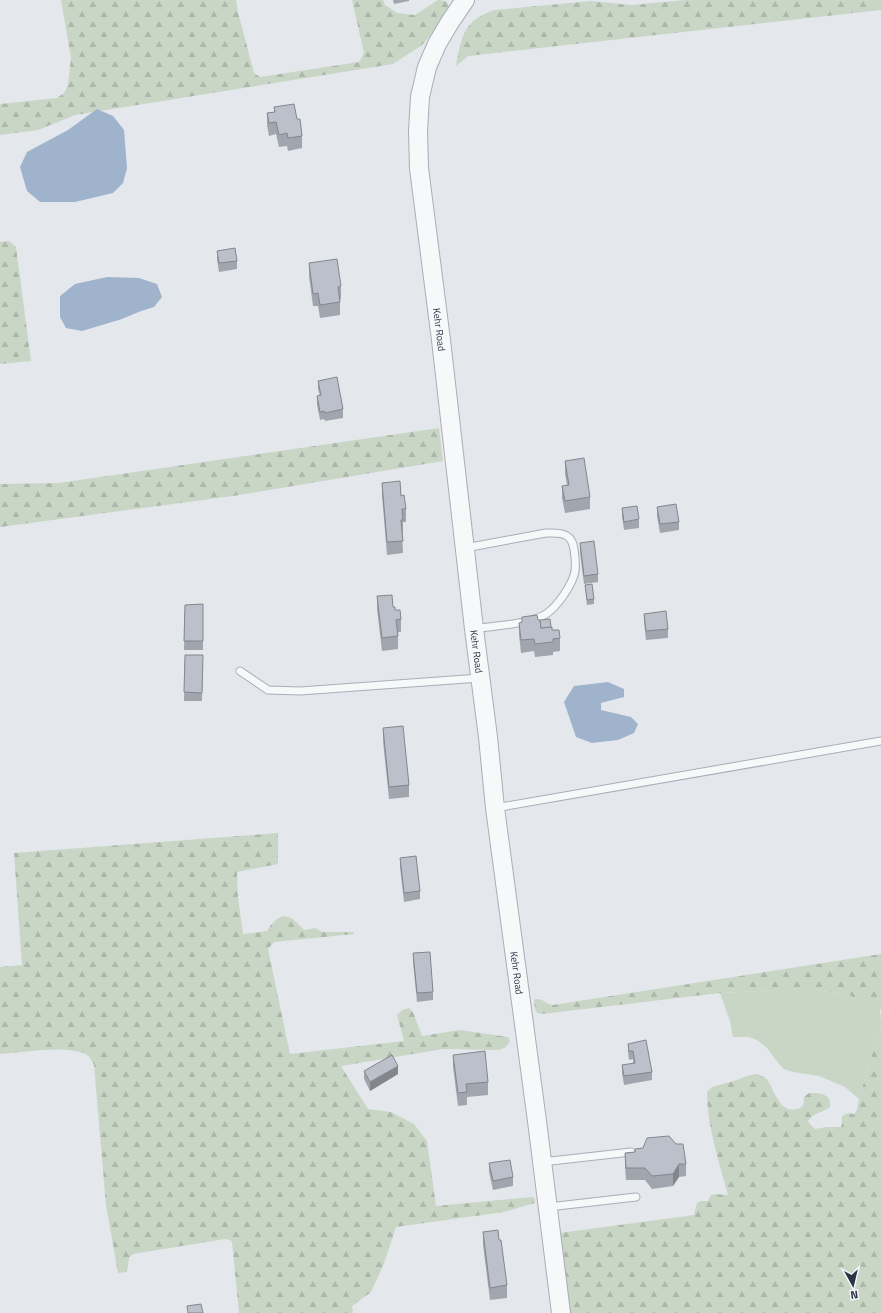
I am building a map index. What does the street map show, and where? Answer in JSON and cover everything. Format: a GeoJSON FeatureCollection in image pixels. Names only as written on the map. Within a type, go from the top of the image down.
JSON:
{"type":"FeatureCollection","features":[{"type":"Feature","properties":{"kind":"street","name":"Kehr Road"},"geometry":{"type":"LineString","coordinates":[[466,0],[450,22],[437,44],[427,68],[420,97],[418,131],[419,168],[441,340],[495,808],[561,1313]]}},
{"type":"Feature","properties":{"kind":"lane"},"geometry":{"type":"LineString","coordinates":[[464,549],[546,533],[567,536],[572,541],[575,552],[575,572],[570,584],[556,605],[546,614],[529,620],[474,630]]}},
{"type":"Feature","properties":{"kind":"lane"},"geometry":{"type":"LineString","coordinates":[[240,671],[268,690],[300,691],[480,678]]}},
{"type":"Feature","properties":{"kind":"lane"},"geometry":{"type":"LineString","coordinates":[[495,808],[881,742]]}},
{"type":"Feature","properties":{"kind":"lane"},"geometry":{"type":"LineString","coordinates":[[542,1162],[631,1152]]}},
{"type":"Feature","properties":{"kind":"lane"},"geometry":{"type":"LineString","coordinates":[[548,1207],[636,1197]]}},
{"type":"Feature","properties":{"kind":"green space"},"geometry":{"type":"Polygon","coordinates":[[[61,0],[236,0],[254,73],[260,77],[359,62],[364,53],[352,0],[383,0],[385,5],[397,13],[415,15],[438,0],[446,1],[449,6],[440,24],[422,45],[393,64],[75,115],[38,130],[0,135],[0,104],[57,98],[64,93],[68,85],[71,58],[61,0]]]}},
{"type":"Feature","properties":{"kind":"green space"},"geometry":{"type":"Polygon","coordinates":[[[686,0],[881,0],[881,10],[468,56],[456,66],[462,38],[469,25],[483,15],[494,10],[591,1],[631,5],[686,0]]]}},
{"type":"Feature","properties":{"kind":"green space"},"geometry":{"type":"Polygon","coordinates":[[[9,241],[16,247],[31,361],[0,364],[0,242],[9,241]]]}},
{"type":"Feature","properties":{"kind":"green space"},"geometry":{"type":"Polygon","coordinates":[[[439,428],[443,461],[233,496],[0,527],[0,484],[59,483],[439,428]]]}},
{"type":"Feature","properties":{"kind":"green space"},"geometry":{"type":"Polygon","coordinates":[[[278,833],[278,864],[237,872],[238,897],[243,934],[267,931],[276,920],[285,916],[293,919],[304,930],[315,928],[322,932],[353,932],[354,934],[274,942],[268,949],[290,1054],[404,1041],[397,1015],[402,1010],[409,1008],[413,1012],[422,1036],[460,1030],[508,1037],[510,1041],[506,1047],[499,1050],[443,1049],[341,1066],[368,1109],[391,1112],[414,1124],[427,1141],[436,1206],[532,1197],[535,1199],[535,1203],[504,1212],[396,1227],[383,1266],[371,1292],[352,1306],[353,1313],[239,1313],[232,1242],[225,1239],[133,1254],[129,1258],[127,1272],[118,1273],[106,1205],[94,1065],[87,1055],[68,1050],[45,1050],[0,1054],[0,967],[22,965],[14,853],[278,833]]]}},
{"type":"Feature","properties":{"kind":"green space"},"geometry":{"type":"Polygon","coordinates":[[[881,954],[881,1010],[849,995],[815,990],[720,993],[542,1014],[537,1013],[535,1008],[535,999],[540,999],[553,1005],[881,954]]]}},
{"type":"Feature","properties":{"kind":"green space"},"geometry":{"type":"Polygon","coordinates":[[[815,990],[849,995],[880,1009],[881,1024],[859,1099],[845,1087],[819,1076],[784,1069],[767,1048],[757,1040],[749,1037],[733,1037],[730,1021],[720,993],[815,990]]]}},
{"type":"Feature","properties":{"kind":"green space"},"geometry":{"type":"Polygon","coordinates":[[[881,1024],[881,1313],[570,1313],[560,1233],[694,1215],[697,1203],[701,1201],[708,1201],[710,1196],[714,1194],[728,1195],[714,1144],[709,1118],[707,1092],[712,1087],[757,1074],[766,1078],[781,1104],[791,1110],[802,1106],[804,1103],[804,1097],[809,1093],[827,1096],[830,1102],[830,1107],[815,1114],[808,1121],[815,1129],[841,1127],[842,1116],[848,1113],[854,1114],[857,1110],[881,1024]]]}},
{"type":"Feature","properties":{"kind":"water"},"geometry":{"type":"Polygon","coordinates":[[[97,109],[113,116],[124,130],[127,168],[123,183],[113,193],[75,202],[40,202],[27,191],[20,167],[27,152],[68,130],[97,109]]]}},
{"type":"Feature","properties":{"kind":"water"},"geometry":{"type":"Polygon","coordinates":[[[107,277],[139,278],[157,284],[162,297],[154,307],[122,319],[82,331],[66,328],[60,317],[60,296],[75,284],[107,277]]]}},
{"type":"Feature","properties":{"kind":"water"},"geometry":{"type":"Polygon","coordinates":[[[608,682],[624,689],[624,697],[601,703],[601,710],[631,717],[638,724],[634,733],[618,740],[592,743],[576,737],[564,702],[574,686],[608,682]]]}},
{"type":"Feature","properties":{"kind":"building"},"geometry":{"type":"Polygon","coordinates":[[[294,104],[297,119],[300,119],[302,136],[288,138],[287,133],[279,135],[276,122],[269,123],[267,113],[275,112],[274,107],[294,104]]]}},
{"type":"Feature","properties":{"kind":"building"},"geometry":{"type":"Polygon","coordinates":[[[235,248],[237,261],[219,263],[217,251],[235,248]]]}},
{"type":"Feature","properties":{"kind":"building"},"geometry":{"type":"Polygon","coordinates":[[[337,259],[341,286],[338,287],[340,302],[320,305],[318,293],[313,294],[309,263],[337,259]]]}},
{"type":"Feature","properties":{"kind":"building"},"geometry":{"type":"Polygon","coordinates":[[[337,377],[343,409],[325,413],[324,411],[320,412],[317,396],[321,395],[318,381],[337,377]]]}},
{"type":"Feature","properties":{"kind":"building"},"geometry":{"type":"Polygon","coordinates":[[[584,458],[590,497],[565,501],[562,486],[569,485],[565,461],[584,458]]]}},
{"type":"Feature","properties":{"kind":"building"},"geometry":{"type":"Polygon","coordinates":[[[400,481],[401,496],[404,495],[406,509],[402,509],[403,520],[401,520],[403,541],[387,542],[382,483],[400,481]]]}},
{"type":"Feature","properties":{"kind":"building"},"geometry":{"type":"Polygon","coordinates":[[[676,504],[679,522],[660,524],[657,507],[676,504]]]}},
{"type":"Feature","properties":{"kind":"building"},"geometry":{"type":"Polygon","coordinates":[[[637,506],[639,519],[624,522],[622,508],[637,506]]]}},
{"type":"Feature","properties":{"kind":"building"},"geometry":{"type":"Polygon","coordinates":[[[594,541],[598,574],[584,576],[580,543],[594,541]]]}},
{"type":"Feature","properties":{"kind":"building"},"geometry":{"type":"Polygon","coordinates":[[[592,584],[594,599],[587,600],[585,585],[592,584]]]}},
{"type":"Feature","properties":{"kind":"building"},"geometry":{"type":"Polygon","coordinates":[[[392,595],[393,607],[395,607],[395,610],[400,610],[401,619],[396,620],[398,636],[382,638],[377,596],[392,595]]]}},
{"type":"Feature","properties":{"kind":"building"},"geometry":{"type":"Polygon","coordinates":[[[203,604],[203,641],[184,641],[185,605],[203,604]]]}},
{"type":"Feature","properties":{"kind":"building"},"geometry":{"type":"Polygon","coordinates":[[[666,611],[668,629],[646,631],[644,614],[666,611]]]}},
{"type":"Feature","properties":{"kind":"building"},"geometry":{"type":"Polygon","coordinates":[[[537,615],[538,620],[540,620],[541,628],[552,627],[552,630],[559,630],[560,638],[553,639],[553,642],[535,644],[534,639],[521,640],[519,623],[522,622],[522,617],[537,615]]]}},
{"type":"Feature","properties":{"kind":"building"},"geometry":{"type":"Polygon","coordinates":[[[550,619],[551,627],[541,628],[540,620],[550,619]]]}},
{"type":"Feature","properties":{"kind":"building"},"geometry":{"type":"Polygon","coordinates":[[[185,655],[203,655],[202,693],[184,692],[185,655]]]}},
{"type":"Feature","properties":{"kind":"building"},"geometry":{"type":"Polygon","coordinates":[[[403,726],[409,785],[389,787],[383,728],[403,726]]]}},
{"type":"Feature","properties":{"kind":"building"},"geometry":{"type":"Polygon","coordinates":[[[416,856],[420,891],[404,893],[400,858],[416,856]]]}},
{"type":"Feature","properties":{"kind":"building"},"geometry":{"type":"Polygon","coordinates":[[[430,952],[433,992],[417,993],[413,953],[430,952]]]}},
{"type":"Feature","properties":{"kind":"building"},"geometry":{"type":"Polygon","coordinates":[[[646,1040],[652,1072],[624,1076],[622,1065],[635,1063],[633,1051],[629,1051],[628,1044],[646,1040]]]}},
{"type":"Feature","properties":{"kind":"building"},"geometry":{"type":"Polygon","coordinates":[[[485,1051],[488,1082],[466,1084],[467,1092],[458,1093],[453,1055],[485,1051]]]}},
{"type":"Feature","properties":{"kind":"building"},"geometry":{"type":"Polygon","coordinates":[[[392,1055],[398,1066],[370,1082],[364,1071],[392,1055]]]}},
{"type":"Feature","properties":{"kind":"building"},"geometry":{"type":"Polygon","coordinates":[[[669,1136],[676,1144],[683,1144],[686,1164],[679,1164],[673,1174],[652,1176],[645,1168],[626,1168],[625,1153],[635,1152],[635,1149],[643,1148],[647,1138],[669,1136]]]}},
{"type":"Feature","properties":{"kind":"building"},"geometry":{"type":"Polygon","coordinates":[[[510,1160],[513,1177],[493,1181],[489,1163],[510,1160]]]}},
{"type":"Feature","properties":{"kind":"building"},"geometry":{"type":"Polygon","coordinates":[[[498,1230],[499,1240],[501,1240],[507,1285],[490,1288],[483,1232],[498,1230]]]}},
{"type":"Feature","properties":{"kind":"building"},"geometry":{"type":"Polygon","coordinates":[[[201,1304],[203,1313],[188,1313],[187,1306],[201,1304]]]}}]}
